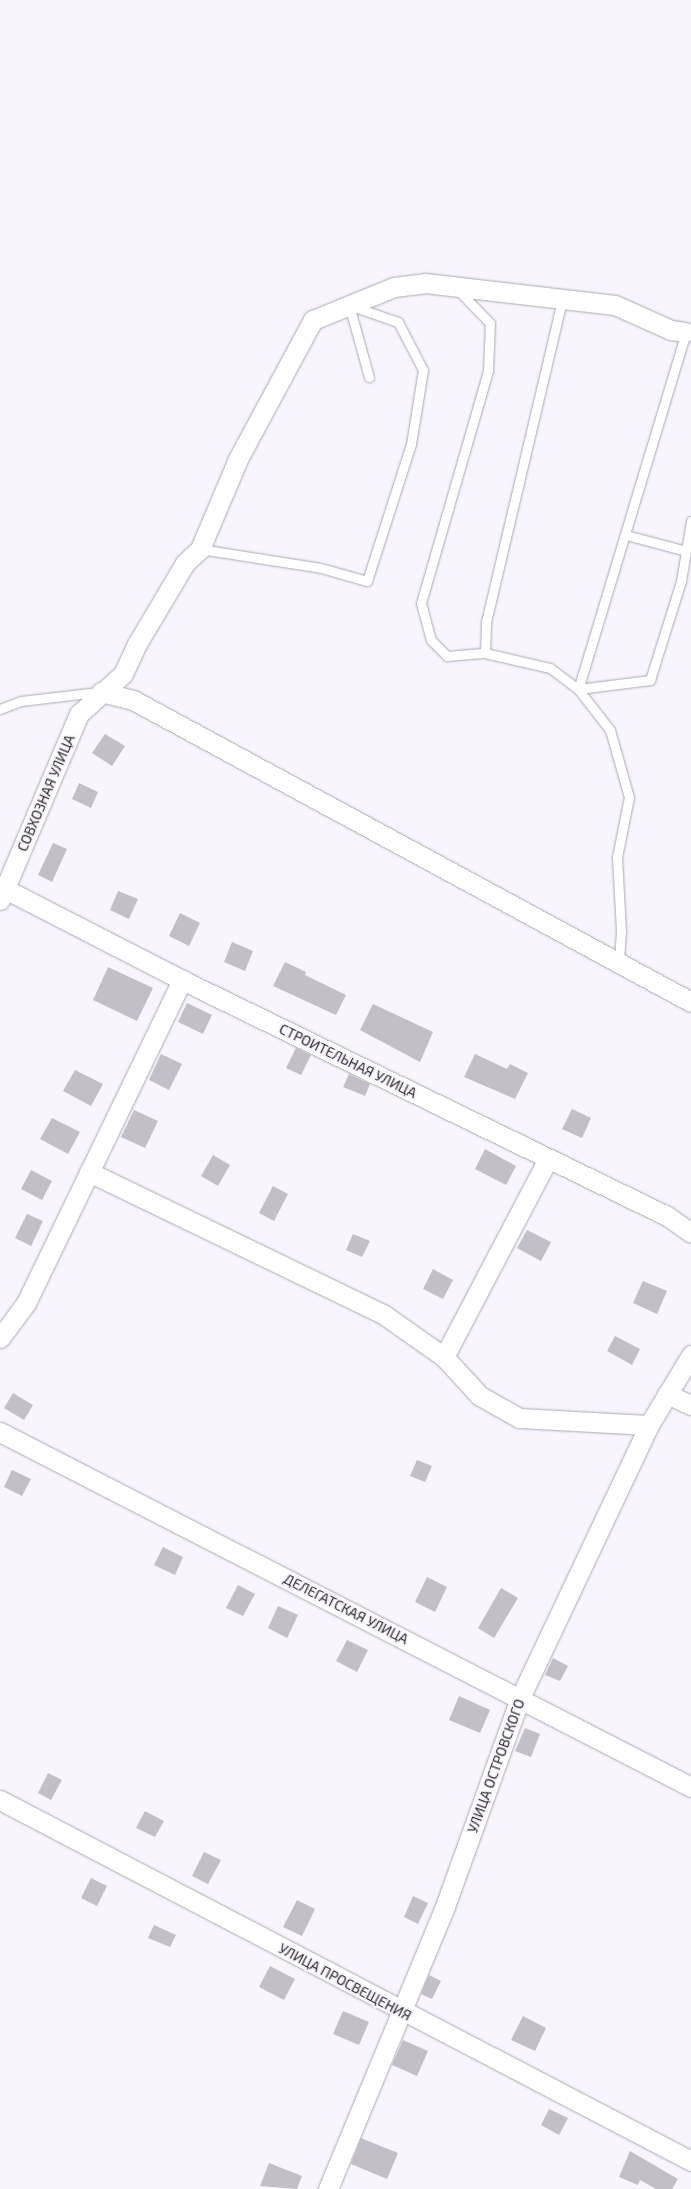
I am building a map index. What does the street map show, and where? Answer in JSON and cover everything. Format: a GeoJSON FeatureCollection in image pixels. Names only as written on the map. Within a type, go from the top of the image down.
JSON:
{"type":"FeatureCollection","features":[{"type":"Feature","properties":{"kind":"street"},"geometry":{"type":"LineString","coordinates":[[200,549],[238,459],[313,320],[394,287],[425,283],[615,304],[671,330],[688,332]]}},
{"type":"Feature","properties":{"kind":"street","name":"СОВХОЗНАЯ УЛИЦА"},"geometry":{"type":"LineString","coordinates":[[2,894],[79,714],[101,692],[124,674],[137,644],[185,563],[200,549]]}},
{"type":"Feature","properties":{"kind":"street"},"geometry":{"type":"LineString","coordinates":[[101,692],[133,700],[691,1002]]}},
{"type":"Feature","properties":{"kind":"street","name":"СТРОИТЕЛЬНАЯ УЛИЦА"},"geometry":{"type":"LineString","coordinates":[[2,894],[667,1216],[691,1232]]}},
{"type":"Feature","properties":{"kind":"street"},"geometry":{"type":"LineString","coordinates":[[0,1338],[26,1303],[182,980]]}},
{"type":"Feature","properties":{"kind":"street"},"geometry":{"type":"LineString","coordinates":[[444,1358],[548,1159]]}},
{"type":"Feature","properties":{"kind":"street"},"geometry":{"type":"LineString","coordinates":[[89,1172],[382,1314],[444,1358],[480,1396],[519,1418],[648,1425]]}},
{"type":"Feature","properties":{"kind":"street","name":"УЛИЦА ОСТРОВСКОГО"},"geometry":{"type":"LineString","coordinates":[[328,2189],[443,1912],[520,1698],[648,1425],[691,1355]]}},
{"type":"Feature","properties":{"kind":"street"},"geometry":{"type":"LineString","coordinates":[[667,1394],[691,1405]]}},
{"type":"Feature","properties":{"kind":"street","name":"ДЕЛЕГАТСКАЯ УЛИЦА"},"geometry":{"type":"LineString","coordinates":[[0,1432],[691,1787]]}},
{"type":"Feature","properties":{"kind":"street","name":"УЛИЦА ПРОСВЕЩЕНИЯ"},"geometry":{"type":"LineString","coordinates":[[0,1800],[402,2013],[691,2162]]}},
{"type":"Feature","properties":{"kind":"lane"},"geometry":{"type":"LineString","coordinates":[[453,286],[490,323],[488,371],[421,603],[431,640],[447,656],[485,653],[550,668],[578,689],[610,730],[629,797],[617,857],[619,962]]}},
{"type":"Feature","properties":{"kind":"lane"},"geometry":{"type":"LineString","coordinates":[[485,653],[486,622],[563,297]]}},
{"type":"Feature","properties":{"kind":"lane"},"geometry":{"type":"LineString","coordinates":[[349,305],[369,377]]}},
{"type":"Feature","properties":{"kind":"lane"},"geometry":{"type":"LineString","coordinates":[[200,549],[321,568],[368,581],[411,444],[423,370],[398,322],[349,305]]}},
{"type":"Feature","properties":{"kind":"lane"},"geometry":{"type":"LineString","coordinates":[[578,689],[688,332]]}},
{"type":"Feature","properties":{"kind":"lane"},"geometry":{"type":"LineString","coordinates":[[578,689],[650,680],[681,581],[691,521]]}},
{"type":"Feature","properties":{"kind":"lane"},"geometry":{"type":"LineString","coordinates":[[626,535],[686,551]]}},
{"type":"Feature","properties":{"kind":"lane"},"geometry":{"type":"LineString","coordinates":[[0,708],[21,701],[101,692]]}},
{"type":"Feature","properties":{"kind":"building"},"geometry":{"type":"Polygon","coordinates":[[[105,734],[125,746],[112,766],[92,753],[105,734]]]}},
{"type":"Feature","properties":{"kind":"building"},"geometry":{"type":"Polygon","coordinates":[[[79,783],[98,792],[91,808],[72,799],[79,783]]]}},
{"type":"Feature","properties":{"kind":"building"},"geometry":{"type":"Polygon","coordinates":[[[53,843],[67,849],[52,882],[38,875],[53,843]]]}},
{"type":"Feature","properties":{"kind":"building"},"geometry":{"type":"Polygon","coordinates":[[[118,891],[138,899],[129,919],[110,910],[118,891]]]}},
{"type":"Feature","properties":{"kind":"building"},"geometry":{"type":"Polygon","coordinates":[[[180,913],[200,923],[189,946],[169,936],[180,913]]]}},
{"type":"Feature","properties":{"kind":"building"},"geometry":{"type":"Polygon","coordinates":[[[232,942],[253,951],[245,971],[224,962],[232,942]]]}},
{"type":"Feature","properties":{"kind":"building"},"geometry":{"type":"Polygon","coordinates":[[[285,962],[306,972],[305,975],[346,995],[336,1015],[273,986],[285,962]]]}},
{"type":"Feature","properties":{"kind":"building"},"geometry":{"type":"Polygon","coordinates":[[[108,967],[153,988],[137,1021],[93,1000],[108,967]]]}},
{"type":"Feature","properties":{"kind":"building"},"geometry":{"type":"Polygon","coordinates":[[[187,1003],[212,1015],[203,1034],[178,1022],[187,1003]]]}},
{"type":"Feature","properties":{"kind":"building"},"geometry":{"type":"Polygon","coordinates":[[[373,1004],[433,1032],[420,1062],[360,1030],[373,1004]]]}},
{"type":"Feature","properties":{"kind":"building"},"geometry":{"type":"Polygon","coordinates":[[[296,1048],[311,1055],[301,1075],[286,1068],[296,1048]]]}},
{"type":"Feature","properties":{"kind":"building"},"geometry":{"type":"Polygon","coordinates":[[[161,1054],[182,1064],[169,1090],[149,1080],[161,1054]]]}},
{"type":"Feature","properties":{"kind":"building"},"geometry":{"type":"Polygon","coordinates":[[[475,1054],[507,1069],[510,1064],[528,1073],[515,1099],[464,1077],[475,1054]]]}},
{"type":"Feature","properties":{"kind":"building"},"geometry":{"type":"Polygon","coordinates":[[[75,1070],[103,1084],[91,1106],[63,1091],[75,1070]]]}},
{"type":"Feature","properties":{"kind":"building"},"geometry":{"type":"Polygon","coordinates":[[[349,1074],[370,1084],[365,1096],[343,1087],[349,1074]]]}},
{"type":"Feature","properties":{"kind":"building"},"geometry":{"type":"Polygon","coordinates":[[[572,1109],[591,1118],[582,1138],[562,1129],[572,1109]]]}},
{"type":"Feature","properties":{"kind":"building"},"geometry":{"type":"Polygon","coordinates":[[[134,1110],[158,1121],[145,1148],[121,1137],[134,1110]]]}},
{"type":"Feature","properties":{"kind":"building"},"geometry":{"type":"Polygon","coordinates":[[[52,1118],[80,1132],[68,1154],[40,1139],[52,1118]]]}},
{"type":"Feature","properties":{"kind":"building"},"geometry":{"type":"Polygon","coordinates":[[[485,1149],[516,1166],[506,1185],[475,1169],[485,1149]]]}},
{"type":"Feature","properties":{"kind":"building"},"geometry":{"type":"Polygon","coordinates":[[[213,1155],[230,1165],[218,1186],[201,1176],[213,1155]]]}},
{"type":"Feature","properties":{"kind":"building"},"geometry":{"type":"Polygon","coordinates":[[[31,1170],[52,1181],[42,1200],[21,1189],[31,1170]]]}},
{"type":"Feature","properties":{"kind":"building"},"geometry":{"type":"Polygon","coordinates":[[[273,1186],[288,1194],[274,1221],[259,1213],[273,1186]]]}},
{"type":"Feature","properties":{"kind":"building"},"geometry":{"type":"Polygon","coordinates":[[[27,1214],[43,1221],[31,1246],[15,1238],[27,1214]]]}},
{"type":"Feature","properties":{"kind":"building"},"geometry":{"type":"Polygon","coordinates":[[[527,1230],[551,1242],[541,1261],[517,1248],[527,1230]]]}},
{"type":"Feature","properties":{"kind":"building"},"geometry":{"type":"Polygon","coordinates":[[[353,1234],[370,1241],[362,1257],[346,1250],[353,1234]]]}},
{"type":"Feature","properties":{"kind":"building"},"geometry":{"type":"Polygon","coordinates":[[[433,1269],[453,1280],[443,1299],[423,1289],[433,1269]]]}},
{"type":"Feature","properties":{"kind":"building"},"geometry":{"type":"Polygon","coordinates":[[[643,1281],[667,1291],[657,1314],[633,1303],[643,1281]]]}},
{"type":"Feature","properties":{"kind":"building"},"geometry":{"type":"Polygon","coordinates":[[[615,1336],[640,1349],[632,1365],[607,1351],[615,1336]]]}},
{"type":"Feature","properties":{"kind":"building"},"geometry":{"type":"Polygon","coordinates":[[[13,1393],[33,1405],[24,1420],[4,1408],[13,1393]]]}},
{"type":"Feature","properties":{"kind":"building"},"geometry":{"type":"Polygon","coordinates":[[[417,1460],[432,1466],[425,1482],[410,1476],[417,1460]]]}},
{"type":"Feature","properties":{"kind":"building"},"geometry":{"type":"Polygon","coordinates":[[[12,1470],[31,1479],[22,1496],[4,1487],[12,1470]]]}},
{"type":"Feature","properties":{"kind":"building"},"geometry":{"type":"Polygon","coordinates":[[[163,1547],[183,1557],[175,1575],[154,1565],[163,1547]]]}},
{"type":"Feature","properties":{"kind":"building"},"geometry":{"type":"Polygon","coordinates":[[[427,1577],[447,1587],[435,1612],[415,1602],[427,1577]]]}},
{"type":"Feature","properties":{"kind":"building"},"geometry":{"type":"Polygon","coordinates":[[[238,1585],[255,1594],[243,1616],[226,1608],[238,1585]]]}},
{"type":"Feature","properties":{"kind":"building"},"geometry":{"type":"Polygon","coordinates":[[[501,1588],[518,1598],[494,1638],[478,1628],[501,1588]]]}},
{"type":"Feature","properties":{"kind":"building"},"geometry":{"type":"Polygon","coordinates":[[[278,1606],[298,1615],[287,1638],[268,1628],[278,1606]]]}},
{"type":"Feature","properties":{"kind":"building"},"geometry":{"type":"Polygon","coordinates":[[[347,1640],[368,1650],[357,1672],[336,1661],[347,1640]]]}},
{"type":"Feature","properties":{"kind":"building"},"geometry":{"type":"Polygon","coordinates":[[[553,1658],[568,1666],[560,1681],[545,1675],[553,1658]]]}},
{"type":"Feature","properties":{"kind":"building"},"geometry":{"type":"Polygon","coordinates":[[[459,1696],[490,1710],[480,1733],[449,1720],[459,1696]]]}},
{"type":"Feature","properties":{"kind":"building"},"geometry":{"type":"Polygon","coordinates":[[[525,1728],[540,1734],[531,1757],[515,1751],[525,1728]]]}},
{"type":"Feature","properties":{"kind":"building"},"geometry":{"type":"Polygon","coordinates":[[[48,1773],[62,1780],[51,1800],[38,1793],[48,1773]]]}},
{"type":"Feature","properties":{"kind":"building"},"geometry":{"type":"Polygon","coordinates":[[[145,1811],[164,1821],[155,1837],[136,1828],[145,1811]]]}},
{"type":"Feature","properties":{"kind":"building"},"geometry":{"type":"Polygon","coordinates":[[[204,1852],[221,1860],[208,1884],[192,1876],[204,1852]]]}},
{"type":"Feature","properties":{"kind":"building"},"geometry":{"type":"Polygon","coordinates":[[[91,1878],[107,1886],[97,1906],[81,1898],[91,1878]]]}},
{"type":"Feature","properties":{"kind":"building"},"geometry":{"type":"Polygon","coordinates":[[[413,1896],[428,1903],[418,1924],[404,1917],[413,1896]]]}},
{"type":"Feature","properties":{"kind":"building"},"geometry":{"type":"Polygon","coordinates":[[[297,1900],[315,1909],[302,1936],[283,1927],[297,1900]]]}},
{"type":"Feature","properties":{"kind":"building"},"geometry":{"type":"Polygon","coordinates":[[[154,1925],[176,1935],[170,1947],[148,1938],[154,1925]]]}},
{"type":"Feature","properties":{"kind":"building"},"geometry":{"type":"Polygon","coordinates":[[[270,1966],[295,1979],[284,2000],[259,1987],[270,1966]]]}},
{"type":"Feature","properties":{"kind":"building"},"geometry":{"type":"Polygon","coordinates":[[[429,1975],[441,1981],[432,1999],[421,1994],[429,1975]]]}},
{"type":"Feature","properties":{"kind":"building"},"geometry":{"type":"Polygon","coordinates":[[[343,2011],[369,2022],[359,2045],[333,2034],[343,2011]]]}},
{"type":"Feature","properties":{"kind":"building"},"geometry":{"type":"Polygon","coordinates":[[[523,2016],[546,2028],[535,2051],[511,2040],[523,2016]]]}},
{"type":"Feature","properties":{"kind":"building"},"geometry":{"type":"Polygon","coordinates":[[[403,2040],[428,2051],[417,2076],[392,2065],[403,2040]]]}},
{"type":"Feature","properties":{"kind":"building"},"geometry":{"type":"Polygon","coordinates":[[[549,2109],[568,2118],[559,2135],[541,2125],[549,2109]]]}},
{"type":"Feature","properties":{"kind":"building"},"geometry":{"type":"Polygon","coordinates":[[[361,2138],[398,2153],[387,2179],[351,2164],[361,2138]]]}},
{"type":"Feature","properties":{"kind":"building"},"geometry":{"type":"Polygon","coordinates":[[[630,2151],[678,2179],[672,2189],[656,2189],[640,2180],[638,2185],[619,2177],[630,2151]]]}},
{"type":"Feature","properties":{"kind":"building"},"geometry":{"type":"Polygon","coordinates":[[[269,2163],[302,2176],[297,2189],[260,2186],[269,2163]]]}}]}
